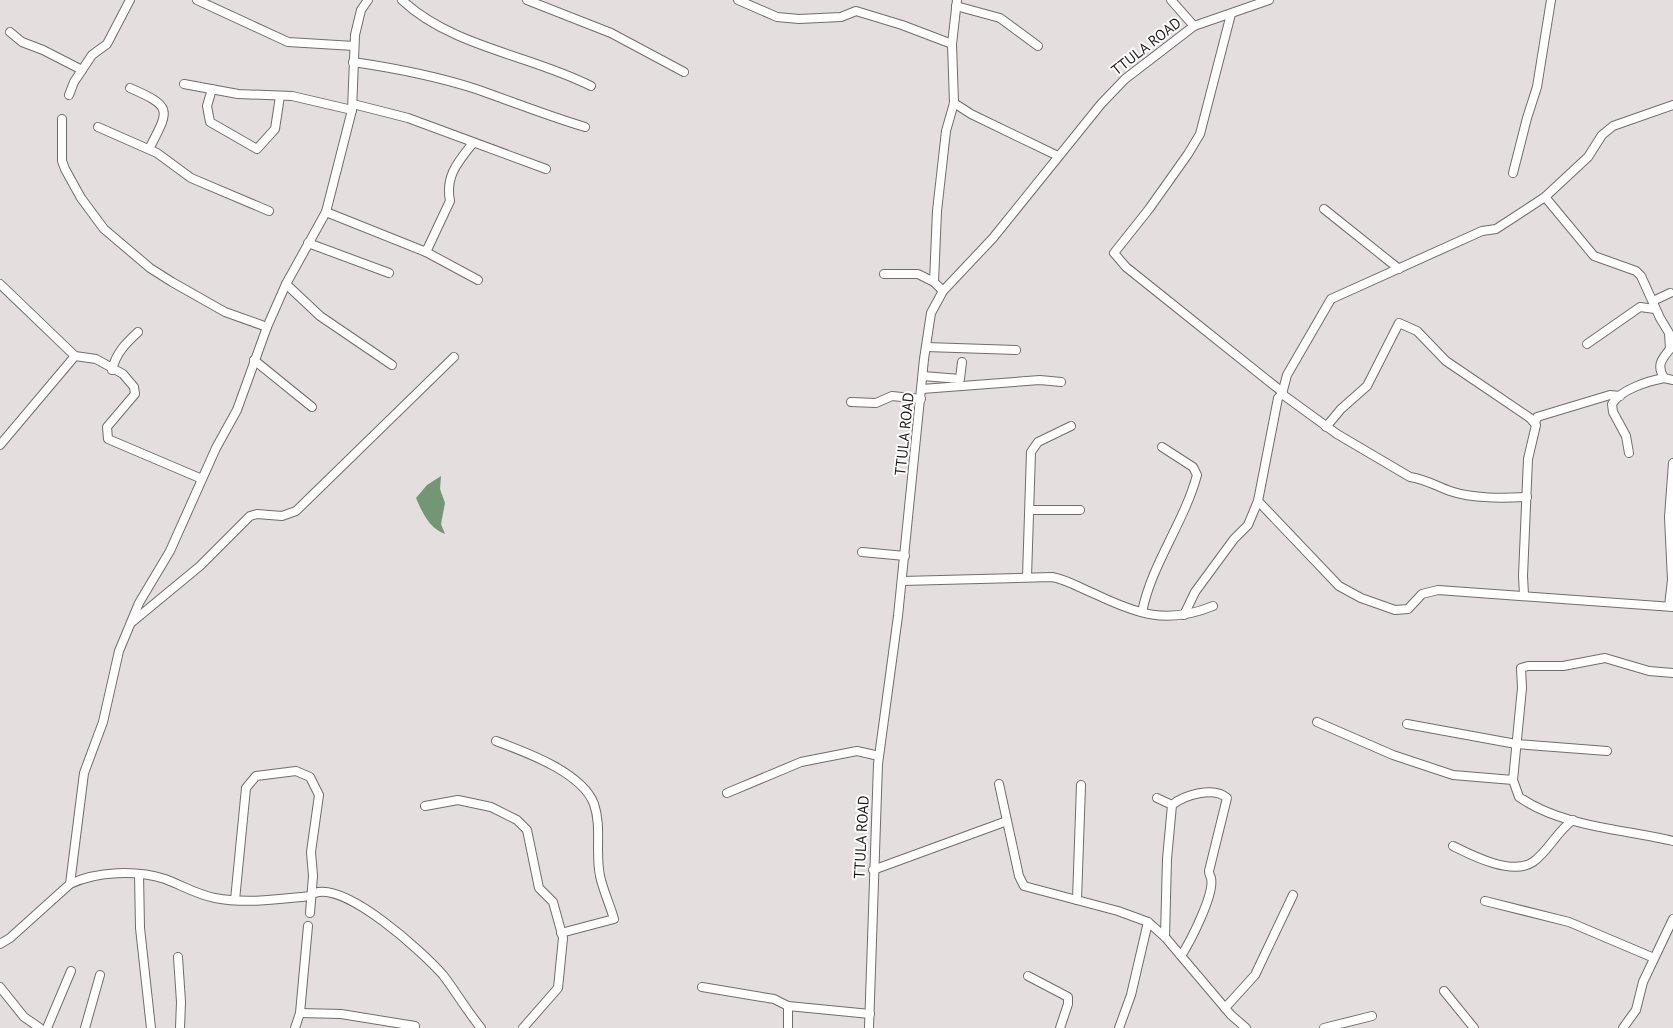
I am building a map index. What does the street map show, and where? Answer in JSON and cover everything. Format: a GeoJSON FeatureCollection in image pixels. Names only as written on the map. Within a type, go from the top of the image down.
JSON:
{"type":"FeatureCollection","features":[{"type":"Feature","properties":{"kind":"street"},"geometry":{"type":"LineString","coordinates":[[69,95],[74,82],[92,55],[108,44],[130,0]]}},
{"type":"Feature","properties":{"kind":"street"},"geometry":{"type":"LineString","coordinates":[[197,0],[288,42],[354,46]]}},
{"type":"Feature","properties":{"kind":"street"},"geometry":{"type":"LineString","coordinates":[[70,884],[84,773],[103,722],[119,650],[129,624],[146,590],[170,551],[202,478],[237,410],[254,360],[286,284],[326,212],[353,107],[353,62],[357,21],[368,0]]}},
{"type":"Feature","properties":{"kind":"street"},"geometry":{"type":"LineString","coordinates":[[402,0],[428,21],[460,37],[523,58],[591,86]]}},
{"type":"Feature","properties":{"kind":"street"},"geometry":{"type":"LineString","coordinates":[[527,0],[611,33],[684,72]]}},
{"type":"Feature","properties":{"kind":"street"},"geometry":{"type":"LineString","coordinates":[[738,0],[777,17],[798,20],[841,17],[856,11],[902,24],[952,44]]}},
{"type":"Feature","properties":{"kind":"street"},"geometry":{"type":"LineString","coordinates":[[1171,0],[1194,26]]}},
{"type":"Feature","properties":{"kind":"street","name":"TTULA ROAD"},"geometry":{"type":"LineString","coordinates":[[869,1028],[873,870],[879,756],[905,556],[931,313],[943,291],[993,238],[1058,156],[1125,79],[1194,26],[1269,0]]}},
{"type":"Feature","properties":{"kind":"street"},"geometry":{"type":"LineString","coordinates":[[1513,173],[1537,87],[1551,0]]}},
{"type":"Feature","properties":{"kind":"street"},"geometry":{"type":"LineString","coordinates":[[934,282],[937,211],[946,131],[954,103],[952,44],[956,3],[1000,18],[1038,46]]}},
{"type":"Feature","properties":{"kind":"street"},"geometry":{"type":"LineString","coordinates":[[1231,14],[1200,134],[1149,209],[1114,253],[1126,267],[1326,427],[1410,477],[1424,479],[1450,491],[1497,497],[1527,497]]}},
{"type":"Feature","properties":{"kind":"street"},"geometry":{"type":"LineString","coordinates":[[10,32],[22,42],[82,70]]}},
{"type":"Feature","properties":{"kind":"street"},"geometry":{"type":"LineString","coordinates":[[353,62],[404,70],[474,89],[541,114],[585,127]]}},
{"type":"Feature","properties":{"kind":"street"},"geometry":{"type":"LineString","coordinates":[[184,84],[353,107],[408,118],[546,169]]}},
{"type":"Feature","properties":{"kind":"street"},"geometry":{"type":"LineString","coordinates":[[130,88],[157,101],[164,110],[164,120],[149,149]]}},
{"type":"Feature","properties":{"kind":"street"},"geometry":{"type":"LineString","coordinates":[[212,89],[207,106],[210,122],[257,149],[275,129],[280,96]]}},
{"type":"Feature","properties":{"kind":"street"},"geometry":{"type":"LineString","coordinates":[[954,103],[971,114],[1058,156]]}},
{"type":"Feature","properties":{"kind":"street"},"geometry":{"type":"LineString","coordinates":[[1184,615],[1194,592],[1234,539],[1248,525],[1258,501],[1278,398],[1287,375],[1331,299],[1482,231],[1496,229],[1544,197],[1582,160],[1588,157],[1602,135],[1613,126],[1673,105]]}},
{"type":"Feature","properties":{"kind":"street"},"geometry":{"type":"LineString","coordinates":[[62,118],[62,161],[65,169],[81,198],[104,229],[150,268],[172,282],[233,316],[267,327]]}},
{"type":"Feature","properties":{"kind":"street"},"geometry":{"type":"LineString","coordinates":[[98,127],[132,144],[149,149],[167,159],[192,178],[269,211]]}},
{"type":"Feature","properties":{"kind":"street"},"geometry":{"type":"LineString","coordinates":[[426,252],[450,201],[451,171],[473,142]]}},
{"type":"Feature","properties":{"kind":"street"},"geometry":{"type":"LineString","coordinates":[[1544,197],[1594,256],[1636,271],[1641,276],[1654,305],[1671,332],[1670,349],[1660,362],[1659,368],[1664,378]]}},
{"type":"Feature","properties":{"kind":"street"},"geometry":{"type":"LineString","coordinates":[[1324,209],[1399,268]]}},
{"type":"Feature","properties":{"kind":"street"},"geometry":{"type":"LineString","coordinates":[[326,212],[426,252],[478,280]]}},
{"type":"Feature","properties":{"kind":"street"},"geometry":{"type":"LineString","coordinates":[[308,243],[389,273]]}},
{"type":"Feature","properties":{"kind":"street"},"geometry":{"type":"LineString","coordinates":[[884,274],[918,274],[934,282],[943,291]]}},
{"type":"Feature","properties":{"kind":"street"},"geometry":{"type":"LineString","coordinates":[[0,284],[75,356],[96,359],[129,379],[134,387],[135,394],[107,427],[108,440],[202,478]]}},
{"type":"Feature","properties":{"kind":"street"},"geometry":{"type":"LineString","coordinates":[[286,284],[320,316],[392,365]]}},
{"type":"Feature","properties":{"kind":"street"},"geometry":{"type":"LineString","coordinates":[[1587,344],[1640,307],[1654,305],[1670,293]]}},
{"type":"Feature","properties":{"kind":"street"},"geometry":{"type":"LineString","coordinates":[[1326,427],[1341,409],[1367,386],[1399,323],[1417,331],[1446,361],[1535,423]]}},
{"type":"Feature","properties":{"kind":"street"},"geometry":{"type":"LineString","coordinates":[[112,370],[114,359],[122,347],[138,332]]}},
{"type":"Feature","properties":{"kind":"street"},"geometry":{"type":"LineString","coordinates":[[926,347],[1016,350]]}},
{"type":"Feature","properties":{"kind":"street"},"geometry":{"type":"LineString","coordinates":[[0,445],[75,356]]}},
{"type":"Feature","properties":{"kind":"street"},"geometry":{"type":"LineString","coordinates":[[129,624],[200,566],[250,516],[257,514],[282,516],[296,512],[454,357]]}},
{"type":"Feature","properties":{"kind":"street"},"geometry":{"type":"LineString","coordinates":[[254,360],[312,406]]}},
{"type":"Feature","properties":{"kind":"street"},"geometry":{"type":"LineString","coordinates":[[923,376],[960,379],[962,362]]}},
{"type":"Feature","properties":{"kind":"street"},"geometry":{"type":"LineString","coordinates":[[1629,453],[1626,436],[1612,412],[1612,404],[1620,396],[1650,381],[1664,378],[1673,380]]}},
{"type":"Feature","properties":{"kind":"street"},"geometry":{"type":"LineString","coordinates":[[922,389],[1040,380],[1061,382]]}},
{"type":"Feature","properties":{"kind":"street"},"geometry":{"type":"LineString","coordinates":[[1524,595],[1522,583],[1528,459],[1537,417],[1610,394],[1620,396]]}},
{"type":"Feature","properties":{"kind":"street"},"geometry":{"type":"LineString","coordinates":[[851,402],[876,403],[892,396],[921,399]]}},
{"type":"Feature","properties":{"kind":"street"},"geometry":{"type":"LineString","coordinates":[[1027,576],[1031,510],[1029,472],[1031,452],[1038,442],[1071,426]]}},
{"type":"Feature","properties":{"kind":"street"},"geometry":{"type":"LineString","coordinates":[[1142,612],[1149,586],[1182,516],[1197,474],[1193,467],[1162,447]]}},
{"type":"Feature","properties":{"kind":"street"},"geometry":{"type":"LineString","coordinates":[[1673,463],[1672,502],[1669,517],[1672,580],[1669,606],[1673,607]]}},
{"type":"Feature","properties":{"kind":"street"},"geometry":{"type":"LineString","coordinates":[[1258,501],[1339,586],[1361,598],[1395,610],[1408,609],[1422,594],[1438,590],[1673,607]]}},
{"type":"Feature","properties":{"kind":"street"},"geometry":{"type":"LineString","coordinates":[[1031,510],[1080,510]]}},
{"type":"Feature","properties":{"kind":"street"},"geometry":{"type":"LineString","coordinates":[[862,552],[905,556]]}},
{"type":"Feature","properties":{"kind":"street"},"geometry":{"type":"LineString","coordinates":[[902,580],[1027,576],[1065,580],[1113,602],[1142,612],[1172,618],[1212,606]]}},
{"type":"Feature","properties":{"kind":"street"},"geometry":{"type":"LineString","coordinates":[[1673,673],[1649,671],[1605,658],[1579,664],[1528,666],[1521,668],[1522,688],[1513,780],[1516,791],[1524,801],[1543,811],[1573,820],[1673,841]]}},
{"type":"Feature","properties":{"kind":"street"},"geometry":{"type":"LineString","coordinates":[[1317,722],[1393,755],[1453,775],[1513,780]]}},
{"type":"Feature","properties":{"kind":"street"},"geometry":{"type":"LineString","coordinates":[[1407,724],[1516,744],[1607,752]]}},
{"type":"Feature","properties":{"kind":"street"},"geometry":{"type":"LineString","coordinates":[[496,741],[552,765],[579,784],[593,802],[599,827],[600,875],[614,919],[561,933]]}},
{"type":"Feature","properties":{"kind":"street"},"geometry":{"type":"LineString","coordinates":[[727,793],[801,762],[857,751],[879,756]]}},
{"type":"Feature","properties":{"kind":"street"},"geometry":{"type":"LineString","coordinates":[[235,900],[246,788],[256,776],[296,771],[310,776],[319,795],[310,852],[313,876],[310,913]]}},
{"type":"Feature","properties":{"kind":"street"},"geometry":{"type":"LineString","coordinates":[[999,784],[1019,876],[1024,886],[1132,915],[1148,922],[1165,937],[1226,1008],[1246,1028]]}},
{"type":"Feature","properties":{"kind":"street"},"geometry":{"type":"LineString","coordinates":[[1077,900],[1081,785]]}},
{"type":"Feature","properties":{"kind":"street"},"geometry":{"type":"LineString","coordinates":[[1172,805],[1187,797],[1201,793],[1215,793],[1227,798],[1209,871],[1211,879],[1204,907],[1194,934],[1181,956]]}},
{"type":"Feature","properties":{"kind":"street"},"geometry":{"type":"LineString","coordinates":[[1157,798],[1172,805]]}},
{"type":"Feature","properties":{"kind":"street"},"geometry":{"type":"LineString","coordinates":[[425,806],[458,800],[490,807],[517,820],[527,830],[539,888],[553,902],[563,938],[558,988],[523,1028]]}},
{"type":"Feature","properties":{"kind":"street"},"geometry":{"type":"LineString","coordinates":[[1165,937],[1168,909],[1167,858],[1172,805]]}},
{"type":"Feature","properties":{"kind":"street"},"geometry":{"type":"LineString","coordinates":[[1453,846],[1490,863],[1526,865],[1534,862],[1553,838],[1573,820]]}},
{"type":"Feature","properties":{"kind":"street"},"geometry":{"type":"LineString","coordinates":[[873,870],[1007,821]]}},
{"type":"Feature","properties":{"kind":"street"},"geometry":{"type":"LineString","coordinates":[[139,874],[140,928],[151,1028]]}},
{"type":"Feature","properties":{"kind":"street"},"geometry":{"type":"LineString","coordinates":[[0,944],[10,938],[70,884],[92,876],[139,874],[162,878],[208,896],[235,900],[313,894],[325,891],[340,896],[370,912],[404,938],[444,976],[480,1028]]}},
{"type":"Feature","properties":{"kind":"street"},"geometry":{"type":"LineString","coordinates":[[1226,1008],[1256,975],[1293,894]]}},
{"type":"Feature","properties":{"kind":"street"},"geometry":{"type":"LineString","coordinates":[[1485,901],[1569,922],[1654,958]]}},
{"type":"Feature","properties":{"kind":"street"},"geometry":{"type":"LineString","coordinates":[[1623,1028],[1636,1010],[1644,982],[1673,919]]}},
{"type":"Feature","properties":{"kind":"street"},"geometry":{"type":"LineString","coordinates":[[1120,1028],[1131,995],[1148,922]]}},
{"type":"Feature","properties":{"kind":"street"},"geometry":{"type":"LineString","coordinates":[[295,1028],[300,1013],[308,926]]}},
{"type":"Feature","properties":{"kind":"street"},"geometry":{"type":"LineString","coordinates":[[178,957],[181,1002],[180,1028]]}},
{"type":"Feature","properties":{"kind":"street"},"geometry":{"type":"LineString","coordinates":[[47,1028],[71,971]]}},
{"type":"Feature","properties":{"kind":"street"},"geometry":{"type":"LineString","coordinates":[[86,1028],[100,975]]}},
{"type":"Feature","properties":{"kind":"street"},"geometry":{"type":"LineString","coordinates":[[1028,976],[1068,996],[1068,1004],[1060,1028]]}},
{"type":"Feature","properties":{"kind":"street"},"geometry":{"type":"LineString","coordinates":[[0,987],[24,1017],[40,1028]]}},
{"type":"Feature","properties":{"kind":"street"},"geometry":{"type":"LineString","coordinates":[[702,987],[774,999],[788,1006],[870,1014]]}},
{"type":"Feature","properties":{"kind":"street"},"geometry":{"type":"LineString","coordinates":[[1444,991],[1474,1028]]}},
{"type":"Feature","properties":{"kind":"street"},"geometry":{"type":"LineString","coordinates":[[788,1006],[788,1028]]}},
{"type":"Feature","properties":{"kind":"street"},"geometry":{"type":"LineString","coordinates":[[300,1013],[341,1014],[415,1026]]}},
{"type":"Feature","properties":{"kind":"street"},"geometry":{"type":"LineString","coordinates":[[1324,1028],[1372,1016]]}},
{"type":"Feature","properties":{"kind":"shaded area"},"geometry":{"type":"Polygon","coordinates":[[[441,476],[440,489],[445,503],[441,524],[445,534],[430,524],[416,498],[427,485],[441,476]]]}}]}
